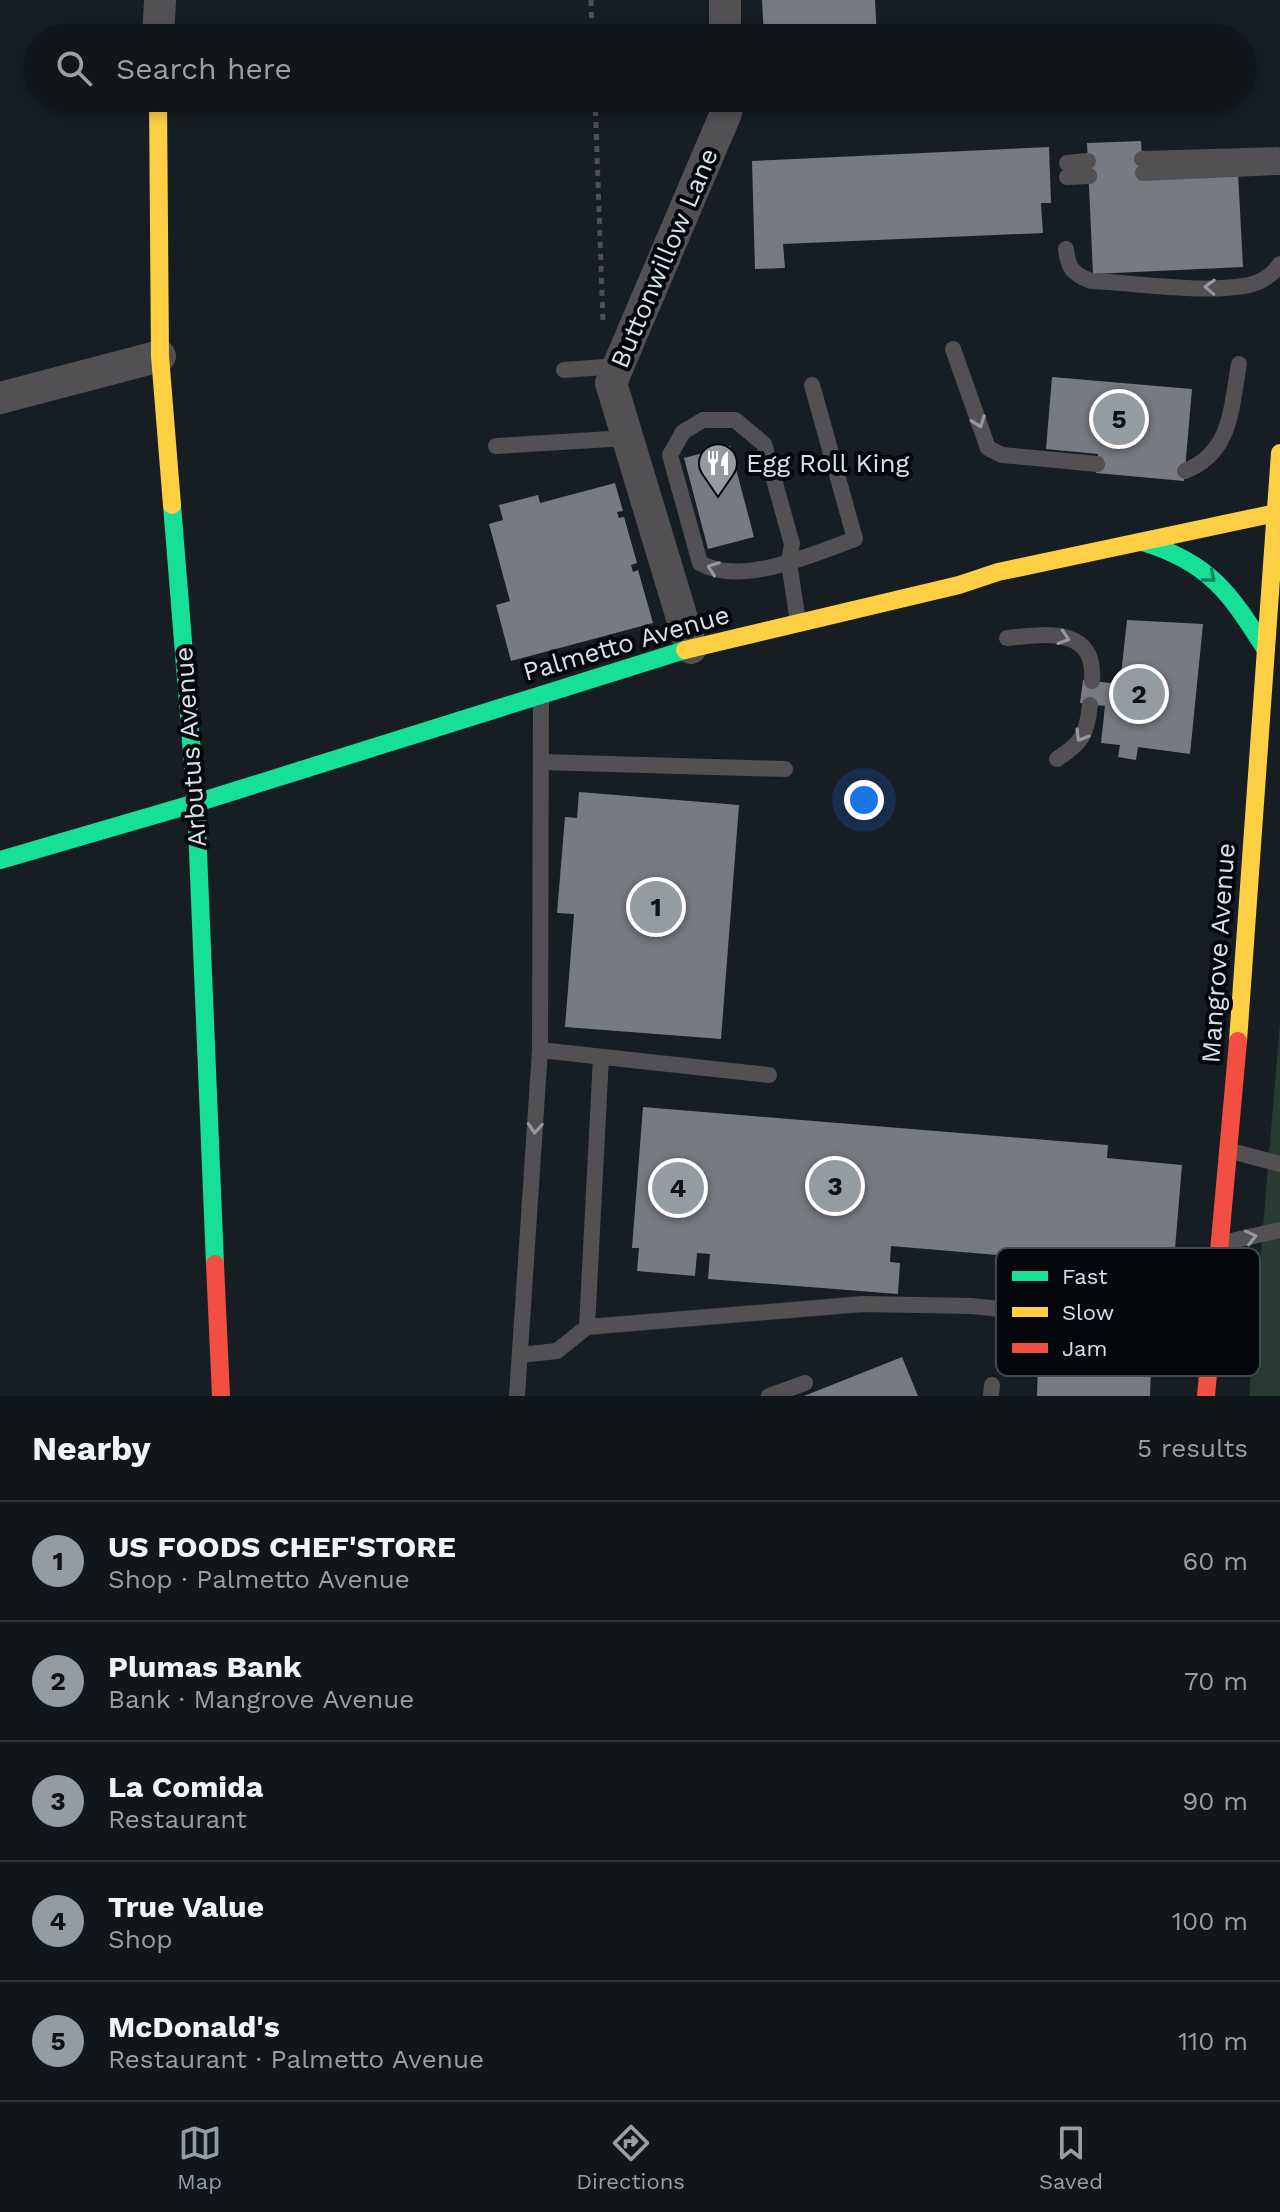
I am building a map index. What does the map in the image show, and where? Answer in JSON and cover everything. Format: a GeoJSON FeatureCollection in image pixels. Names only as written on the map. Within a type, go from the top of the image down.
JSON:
{"type":"FeatureCollection","features":[{"type":"Feature","properties":{"kind":"street"},"geometry":{"type":"LineString","coordinates":[[159,24],[160,0]]}},
{"type":"Feature","properties":{"kind":"street"},"geometry":{"type":"LineString","coordinates":[[725,0],[725,24]]}},
{"type":"Feature","properties":{"kind":"street","name":"Arbutus Avenue"},"geometry":{"type":"LineString","coordinates":[[158,112],[160,356],[196,803],[221,1396]]}},
{"type":"Feature","properties":{"kind":"street","name":"Buttonwillow Lane"},"geometry":{"type":"LineString","coordinates":[[691,648],[611,383],[725,112]]}},
{"type":"Feature","properties":{"kind":"street"},"geometry":{"type":"LineString","coordinates":[[0,398],[160,356]]}},
{"type":"Feature","properties":{"kind":"street","name":"Mangrove Avenue"},"geometry":{"type":"LineString","coordinates":[[1220,1248],[1280,453]]}},
{"type":"Feature","properties":{"kind":"street","name":"Palmetto Avenue"},"geometry":{"type":"LineString","coordinates":[[0,860],[196,803],[691,648],[959,585],[998,572],[1278,511]]}},
{"type":"Feature","properties":{"kind":"street"},"geometry":{"type":"LineString","coordinates":[[1142,542],[1182,556],[1215,578],[1234,600],[1266,650]]}},
{"type":"Feature","properties":{"kind":"street","name":"Mangrove Avenue"},"geometry":{"type":"LineString","coordinates":[[1206,1396],[1208,1376]]}},
{"type":"Feature","properties":{"kind":"lane"},"geometry":{"type":"LineString","coordinates":[[1143,166],[1278,161]]}},
{"type":"Feature","properties":{"kind":"lane"},"geometry":{"type":"LineString","coordinates":[[1067,170],[1088,169]]}},
{"type":"Feature","properties":{"kind":"lane"},"geometry":{"type":"LineString","coordinates":[[1066,249],[1067,264],[1075,275],[1091,281],[1218,288],[1246,286],[1271,276],[1280,264]]}},
{"type":"Feature","properties":{"kind":"lane"},"geometry":{"type":"LineString","coordinates":[[953,349],[988,448],[1002,455],[1097,464]]}},
{"type":"Feature","properties":{"kind":"lane"},"geometry":{"type":"LineString","coordinates":[[1185,471],[1199,465],[1216,451],[1227,429],[1239,364]]}},
{"type":"Feature","properties":{"kind":"lane"},"geometry":{"type":"LineString","coordinates":[[564,370],[618,366]]}},
{"type":"Feature","properties":{"kind":"lane"},"geometry":{"type":"LineString","coordinates":[[798,623],[789,562],[792,544],[764,444],[735,420],[703,420],[683,432],[670,455],[700,563],[712,570],[728,573],[789,562],[855,539],[812,385]]}},
{"type":"Feature","properties":{"kind":"lane"},"geometry":{"type":"LineString","coordinates":[[496,446],[627,438]]}},
{"type":"Feature","properties":{"kind":"lane"},"geometry":{"type":"LineString","coordinates":[[1007,638],[1054,634],[1079,643],[1090,655],[1092,681]]}},
{"type":"Feature","properties":{"kind":"lane"},"geometry":{"type":"LineString","coordinates":[[517,1396],[540,1050],[541,695]]}},
{"type":"Feature","properties":{"kind":"lane"},"geometry":{"type":"LineString","coordinates":[[1057,759],[1077,746],[1088,726],[1090,705]]}},
{"type":"Feature","properties":{"kind":"lane"},"geometry":{"type":"LineString","coordinates":[[541,762],[785,769]]}},
{"type":"Feature","properties":{"kind":"lane"},"geometry":{"type":"LineString","coordinates":[[540,1050],[769,1075]]}},
{"type":"Feature","properties":{"kind":"lane"},"geometry":{"type":"LineString","coordinates":[[587,1327],[601,1057]]}},
{"type":"Feature","properties":{"kind":"lane"},"geometry":{"type":"LineString","coordinates":[[1229,1150],[1280,1164]]}},
{"type":"Feature","properties":{"kind":"lane"},"geometry":{"type":"LineString","coordinates":[[1221,1243],[1280,1230]]}},
{"type":"Feature","properties":{"kind":"lane"},"geometry":{"type":"LineString","coordinates":[[520,1355],[557,1351],[587,1327],[863,1304],[996,1308]]}},
{"type":"Feature","properties":{"kind":"lane"},"geometry":{"type":"LineString","coordinates":[[769,1396],[805,1383]]}},
{"type":"Feature","properties":{"kind":"path"},"geometry":{"type":"LineString","coordinates":[[591,0],[592,24]]}},
{"type":"Feature","properties":{"kind":"path"},"geometry":{"type":"LineString","coordinates":[[595,112],[603,305]]}},
{"type":"Feature","properties":{"kind":"green space"},"geometry":{"type":"Polygon","coordinates":[[[1280,1022],[1280,1396],[1249,1396],[1251,1376],[1260,1376],[1260,1263],[1280,1022]]]}},
{"type":"Feature","properties":{"kind":"building"},"geometry":{"type":"Polygon","coordinates":[[[762,0],[875,0],[876,24],[763,24],[762,0]]]}},
{"type":"Feature","properties":{"kind":"building"},"geometry":{"type":"Polygon","coordinates":[[[1141,141],[1143,177],[1238,173],[1243,267],[1093,274],[1087,143],[1141,141]]]}},
{"type":"Feature","properties":{"kind":"building"},"geometry":{"type":"Polygon","coordinates":[[[1049,147],[1051,203],[1041,203],[1043,233],[783,244],[785,268],[755,269],[752,161],[1049,147]]]}},
{"type":"Feature","properties":{"kind":"building"},"geometry":{"type":"Polygon","coordinates":[[[1052,377],[1192,389],[1184,481],[1096,473],[1098,454],[1046,449],[1052,377]]]}},
{"type":"Feature","properties":{"kind":"building"},"geometry":{"type":"Polygon","coordinates":[[[730,446],[754,537],[708,549],[684,458],[730,446]]]}},
{"type":"Feature","properties":{"kind":"building"},"geometry":{"type":"Polygon","coordinates":[[[615,483],[623,511],[617,512],[619,518],[624,517],[637,563],[631,565],[633,572],[638,570],[653,623],[511,661],[496,605],[510,601],[489,524],[503,520],[499,505],[538,495],[540,503],[615,483]]]}},
{"type":"Feature","properties":{"kind":"building"},"geometry":{"type":"Polygon","coordinates":[[[1127,620],[1203,624],[1190,754],[1138,747],[1136,760],[1118,757],[1120,745],[1101,743],[1105,706],[1080,703],[1083,680],[1120,684],[1127,620]]]}},
{"type":"Feature","properties":{"kind":"building"},"geometry":{"type":"Polygon","coordinates":[[[579,792],[739,805],[721,1039],[565,1027],[574,914],[557,913],[565,817],[577,818],[579,792]]]}},
{"type":"Feature","properties":{"kind":"building"},"geometry":{"type":"Polygon","coordinates":[[[643,1107],[1108,1145],[1107,1158],[1182,1165],[1175,1248],[996,1248],[996,1255],[891,1246],[890,1262],[900,1263],[898,1294],[708,1279],[710,1254],[697,1253],[695,1276],[637,1271],[639,1248],[632,1248],[643,1107]]]}},
{"type":"Feature","properties":{"kind":"building"},"geometry":{"type":"Polygon","coordinates":[[[902,1357],[918,1396],[804,1396],[902,1357]]]}},
{"type":"Feature","properties":{"kind":"building"},"geometry":{"type":"Polygon","coordinates":[[[1038,1376],[1151,1376],[1150,1396],[1037,1396],[1038,1376]]]}},
{"type":"Feature","properties":{"kind":"traffic: fast"},"geometry":{"type":"LineString","coordinates":[[172,505],[196,803],[215,1264]]}},
{"type":"Feature","properties":{"kind":"traffic: fast"},"geometry":{"type":"LineString","coordinates":[[1142,542],[1185,559],[1216,582],[1266,650]]}},
{"type":"Feature","properties":{"kind":"traffic: fast"},"geometry":{"type":"LineString","coordinates":[[0,860],[196,803],[685,650]]}},
{"type":"Feature","properties":{"kind":"traffic: slow"},"geometry":{"type":"LineString","coordinates":[[158,112],[160,356],[172,505]]}},
{"type":"Feature","properties":{"kind":"traffic: slow"},"geometry":{"type":"LineString","coordinates":[[1238,1041],[1280,453]]}},
{"type":"Feature","properties":{"kind":"traffic: slow"},"geometry":{"type":"LineString","coordinates":[[685,650],[959,585],[998,572],[1280,510]]}},
{"type":"Feature","properties":{"kind":"traffic: jam"},"geometry":{"type":"LineString","coordinates":[[1219,1248],[1238,1041]]}},
{"type":"Feature","properties":{"kind":"traffic: jam"},"geometry":{"type":"LineString","coordinates":[[215,1264],[221,1396]]}},
{"type":"Feature","properties":{"kind":"traffic: jam"},"geometry":{"type":"LineString","coordinates":[[1206,1396],[1208,1376]]}},
{"type":"Feature","properties":{"kind":"place","name":"McDonald's"},"geometry":{"type":"Point","coordinates":[1119,419]}},
{"type":"Feature","properties":{"kind":"place","name":"Egg Roll King"},"geometry":{"type":"Point","coordinates":[718,497]}},
{"type":"Feature","properties":{"kind":"place","name":"Plumas Bank"},"geometry":{"type":"Point","coordinates":[1139,694]}},
{"type":"Feature","properties":{"kind":"place","name":"US FOODS CHEF'STORE"},"geometry":{"type":"Point","coordinates":[656,907]}},
{"type":"Feature","properties":{"kind":"place","name":"La Comida"},"geometry":{"type":"Point","coordinates":[835,1186]}},
{"type":"Feature","properties":{"kind":"place","name":"True Value"},"geometry":{"type":"Point","coordinates":[678,1188]}}]}
